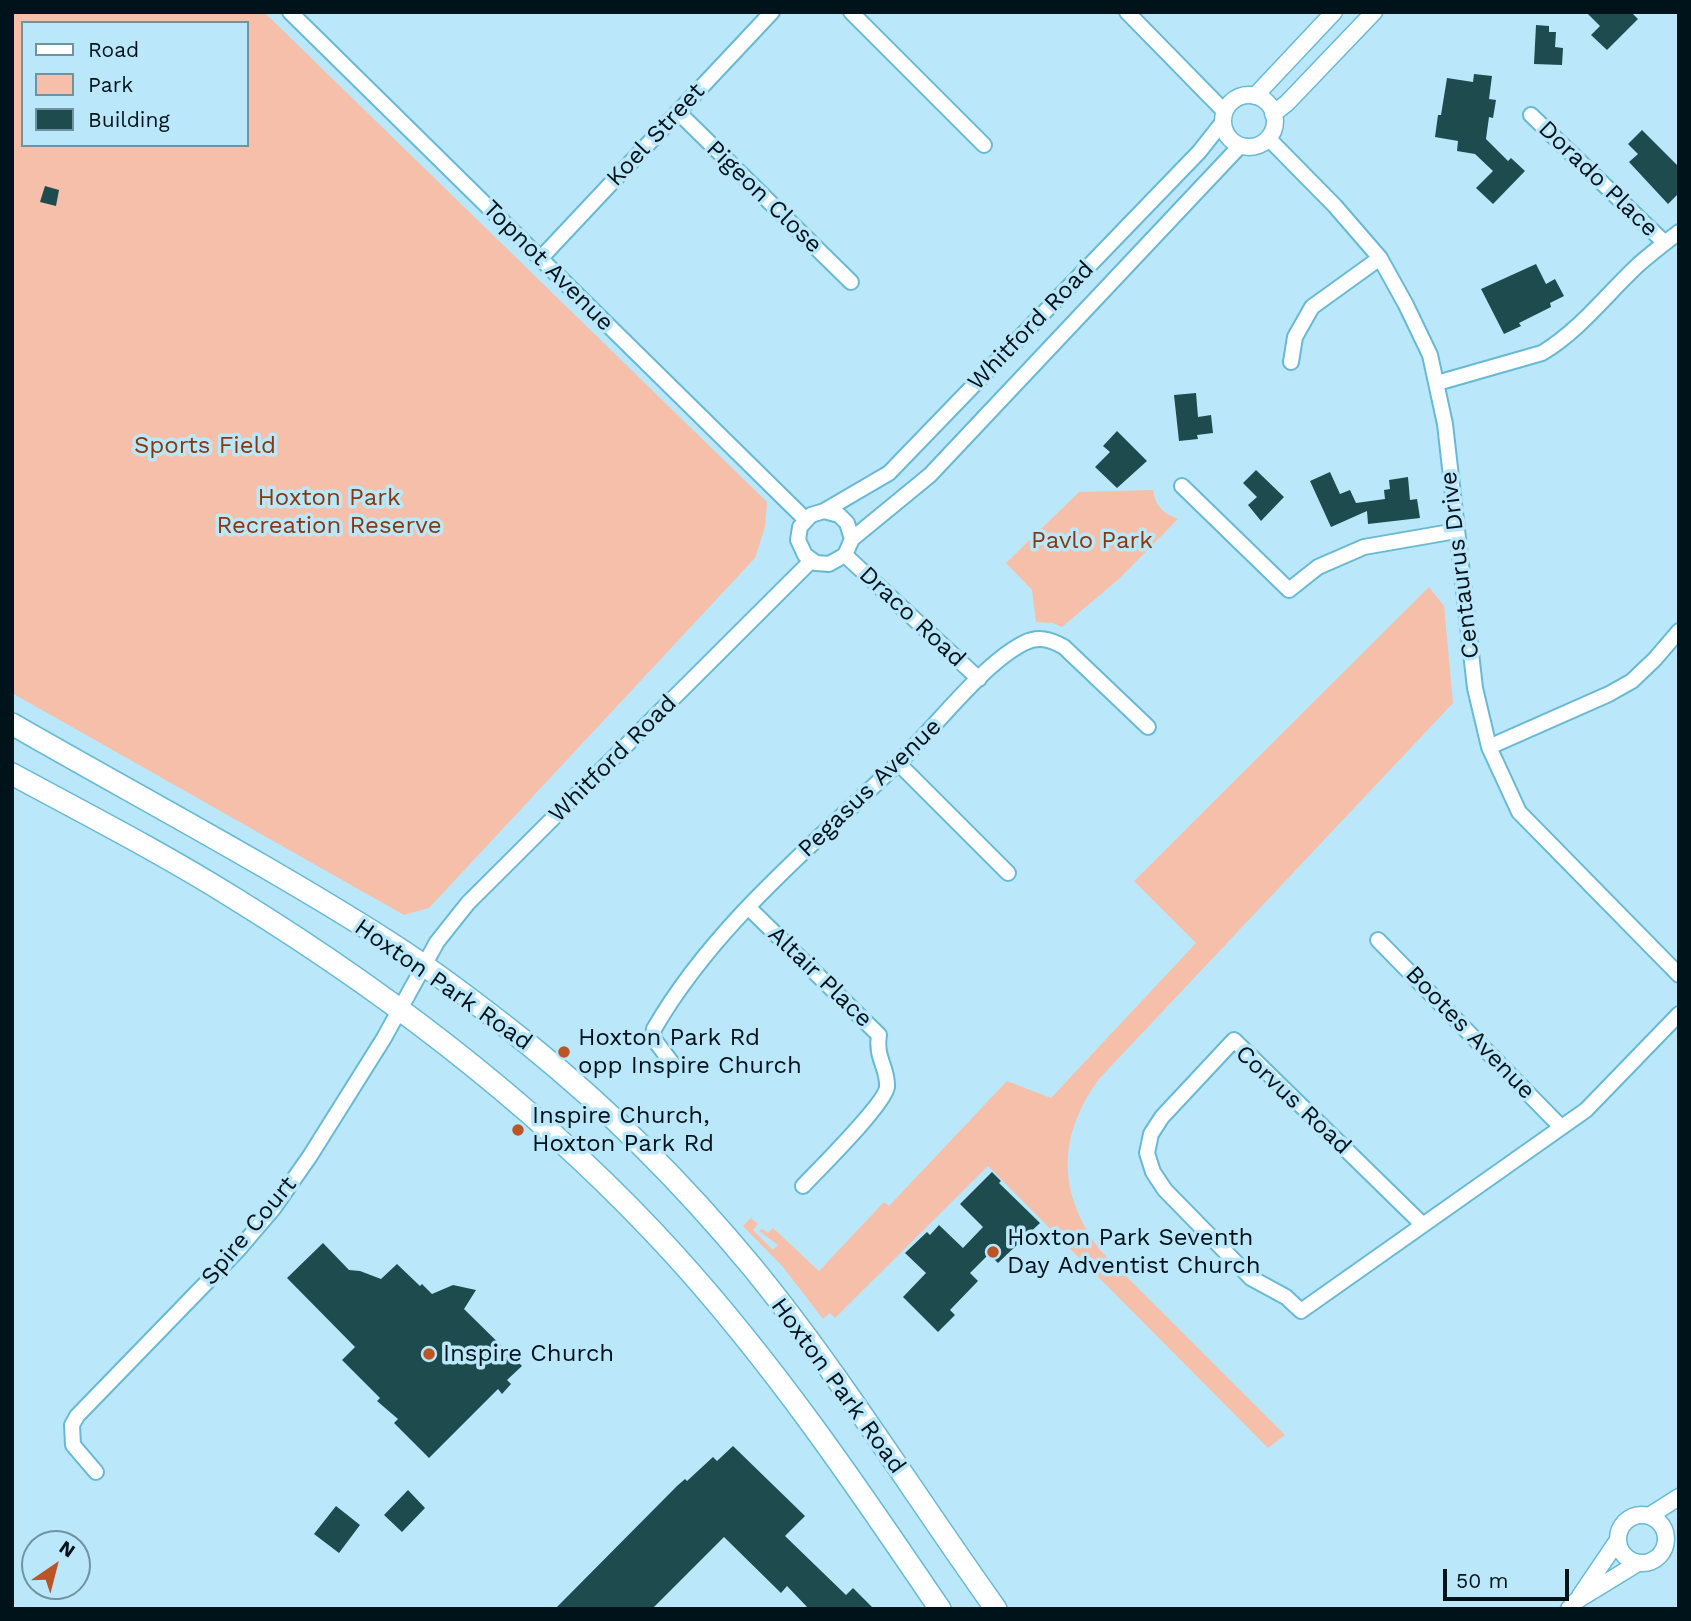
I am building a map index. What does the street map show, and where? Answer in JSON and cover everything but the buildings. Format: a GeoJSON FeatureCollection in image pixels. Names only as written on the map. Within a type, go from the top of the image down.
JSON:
{"type":"FeatureCollection","features":[{"type":"Feature","properties":{"kind":"main road","name":"Hoxton Park Road"},"geometry":{"type":"LineString","coordinates":[[12,723],[144,801],[251,858],[394,945],[530,1046],[578,1087],[639,1144],[753,1269],[836,1379],[996,1609]]}},
{"type":"Feature","properties":{"kind":"main road","name":"Hoxton Park Road"},"geometry":{"type":"LineString","coordinates":[[12,774],[234,898],[399,1009],[543,1125],[672,1252],[731,1319],[808,1417],[940,1609]]}},
{"type":"Feature","properties":{"kind":"street","name":"Topnot Avenue"},"geometry":{"type":"LineString","coordinates":[[290,12],[806,520]]}},
{"type":"Feature","properties":{"kind":"street","name":"Koel Street"},"geometry":{"type":"LineString","coordinates":[[540,259],[772,12]]}},
{"type":"Feature","properties":{"kind":"street"},"geometry":{"type":"LineString","coordinates":[[851,12],[984,145]]}},
{"type":"Feature","properties":{"kind":"street"},"geometry":{"type":"LineString","coordinates":[[1127,12],[1224,117],[1229,138],[1240,146],[1254,147],[1269,139],[1276,122],[1271,106],[1263,98],[1248,94],[1235,98],[1224,117]]}},
{"type":"Feature","properties":{"kind":"street"},"geometry":{"type":"LineString","coordinates":[[1255,96],[1334,12]]}},
{"type":"Feature","properties":{"kind":"street"},"geometry":{"type":"LineString","coordinates":[[1273,114],[1374,12]]}},
{"type":"Feature","properties":{"kind":"street","name":"Pigeon Close"},"geometry":{"type":"LineString","coordinates":[[678,112],[851,282]]}},
{"type":"Feature","properties":{"kind":"street","name":"Dorado Place"},"geometry":{"type":"LineString","coordinates":[[1531,115],[1665,243]]}},
{"type":"Feature","properties":{"kind":"street","name":"Whitford Road"},"geometry":{"type":"LineString","coordinates":[[824,511],[889,473],[1199,152],[1224,117]]}},
{"type":"Feature","properties":{"kind":"street","name":"Centaurus Drive"},"geometry":{"type":"LineString","coordinates":[[1269,139],[1335,206],[1380,258],[1430,355],[1445,424],[1475,688],[1489,747],[1519,812],[1679,975]]}},
{"type":"Feature","properties":{"kind":"street","name":"Whitford Road"},"geometry":{"type":"LineString","coordinates":[[852,538],[930,475],[1240,146]]}},
{"type":"Feature","properties":{"kind":"street"},"geometry":{"type":"LineString","coordinates":[[1437,383],[1542,353],[1555,345],[1639,264],[1679,232]]}},
{"type":"Feature","properties":{"kind":"street"},"geometry":{"type":"LineString","coordinates":[[1292,362],[1296,337],[1312,307],[1380,258]]}},
{"type":"Feature","properties":{"kind":"street"},"geometry":{"type":"LineString","coordinates":[[1182,486],[1289,590],[1318,567],[1364,547],[1456,531]]}},
{"type":"Feature","properties":{"kind":"street"},"geometry":{"type":"LineString","coordinates":[[824,511],[839,515],[847,523],[852,538],[845,555],[830,564],[816,563],[805,555],[798,540],[800,527],[806,520],[811,515],[824,511]]}},
{"type":"Feature","properties":{"kind":"street","name":"Draco Road"},"geometry":{"type":"LineString","coordinates":[[845,555],[979,678]]}},
{"type":"Feature","properties":{"kind":"street","name":"Whitford Road"},"geometry":{"type":"LineString","coordinates":[[423,965],[468,903],[812,560]]}},
{"type":"Feature","properties":{"kind":"street"},"geometry":{"type":"LineString","coordinates":[[1489,747],[1609,694],[1632,681],[1679,631]]}},
{"type":"Feature","properties":{"kind":"street","name":"Pegasus Avenue"},"geometry":{"type":"LineString","coordinates":[[675,1067],[653,1038],[654,1029],[692,972],[749,908],[829,827],[898,763],[979,678],[1015,648],[1040,638],[1052,640],[1076,656],[1148,727]]}},
{"type":"Feature","properties":{"kind":"street"},"geometry":{"type":"LineString","coordinates":[[898,763],[1008,873]]}},
{"type":"Feature","properties":{"kind":"street","name":"Altair Place"},"geometry":{"type":"LineString","coordinates":[[749,908],[879,1035],[878,1054],[886,1074],[887,1090],[872,1111],[803,1186]]}},
{"type":"Feature","properties":{"kind":"street","name":"Bootes Avenue"},"geometry":{"type":"LineString","coordinates":[[1378,940],[1561,1127]]}},
{"type":"Feature","properties":{"kind":"street","name":"Spire Court"},"geometry":{"type":"LineString","coordinates":[[96,1472],[73,1445],[72,1425],[238,1250],[273,1209],[310,1156],[384,1038],[423,965]]}},
{"type":"Feature","properties":{"kind":"street","name":"Corvus Road"},"geometry":{"type":"LineString","coordinates":[[1422,1224],[1234,1040],[1162,1117],[1151,1134],[1147,1153],[1153,1171],[1165,1190],[1251,1278],[1286,1297],[1301,1311],[1586,1110],[1679,1014]]}},
{"type":"Feature","properties":{"kind":"street"},"geometry":{"type":"LineString","coordinates":[[1638,1563],[1622,1553],[1618,1540],[1619,1532],[1627,1520],[1637,1516],[1649,1516],[1679,1500]]}},
{"type":"Feature","properties":{"kind":"street"},"geometry":{"type":"LineString","coordinates":[[1572,1605],[1638,1563],[1653,1562],[1662,1553],[1666,1543],[1668,1517],[1679,1500]]}},
{"type":"Feature","properties":{"kind":"street"},"geometry":{"type":"LineString","coordinates":[[1649,1516],[1659,1522],[1665,1532]]}},
{"type":"Feature","properties":{"kind":"street"},"geometry":{"type":"LineString","coordinates":[[1572,1605],[1618,1540]]}},
{"type":"Feature","properties":{"kind":"green space","name":"Hoxton Park Recreation Reserve"},"geometry":{"type":"Polygon","coordinates":[[[12,12],[264,12],[767,502],[765,527],[755,558],[429,908],[404,915],[12,693],[12,12]]]}},
{"type":"Feature","properties":{"kind":"green space","name":"Pavlo Park"},"geometry":{"type":"Polygon","coordinates":[[[1153,490],[1161,508],[1178,519],[1120,578],[1062,627],[1053,623],[1036,622],[1032,590],[1006,563],[1079,492],[1153,490]]]}},
{"type":"Feature","properties":{"kind":"green space"},"geometry":{"type":"Polygon","coordinates":[[[1429,587],[1444,606],[1453,703],[1099,1079],[1075,1122],[1070,1143],[1070,1186],[1076,1207],[1100,1250],[1285,1435],[1268,1448],[988,1166],[835,1318],[830,1313],[823,1319],[783,1267],[743,1226],[751,1218],[758,1224],[753,1230],[773,1250],[778,1245],[759,1231],[762,1229],[768,1233],[773,1228],[819,1271],[884,1202],[889,1206],[1007,1081],[1051,1098],[1196,943],[1134,881],[1429,587]]]}},
{"type":"Feature","properties":{"kind":"place","name":"Hoxton Park Rd opp Inspire Church"},"geometry":{"type":"Point","coordinates":[564,1052]}},
{"type":"Feature","properties":{"kind":"place","name":"Inspire Church, Hoxton Park Rd"},"geometry":{"type":"Point","coordinates":[518,1130]}},
{"type":"Feature","properties":{"kind":"place","name":"Hoxton Park Seventh Day Adventist Church"},"geometry":{"type":"Point","coordinates":[993,1252]}},
{"type":"Feature","properties":{"kind":"place","name":"Inspire Church"},"geometry":{"type":"Point","coordinates":[429,1354]}},
{"type":"Feature","properties":{"kind":"park label","name":"Sports Field"},"geometry":{"type":"Point","coordinates":[205,446]}}]}
